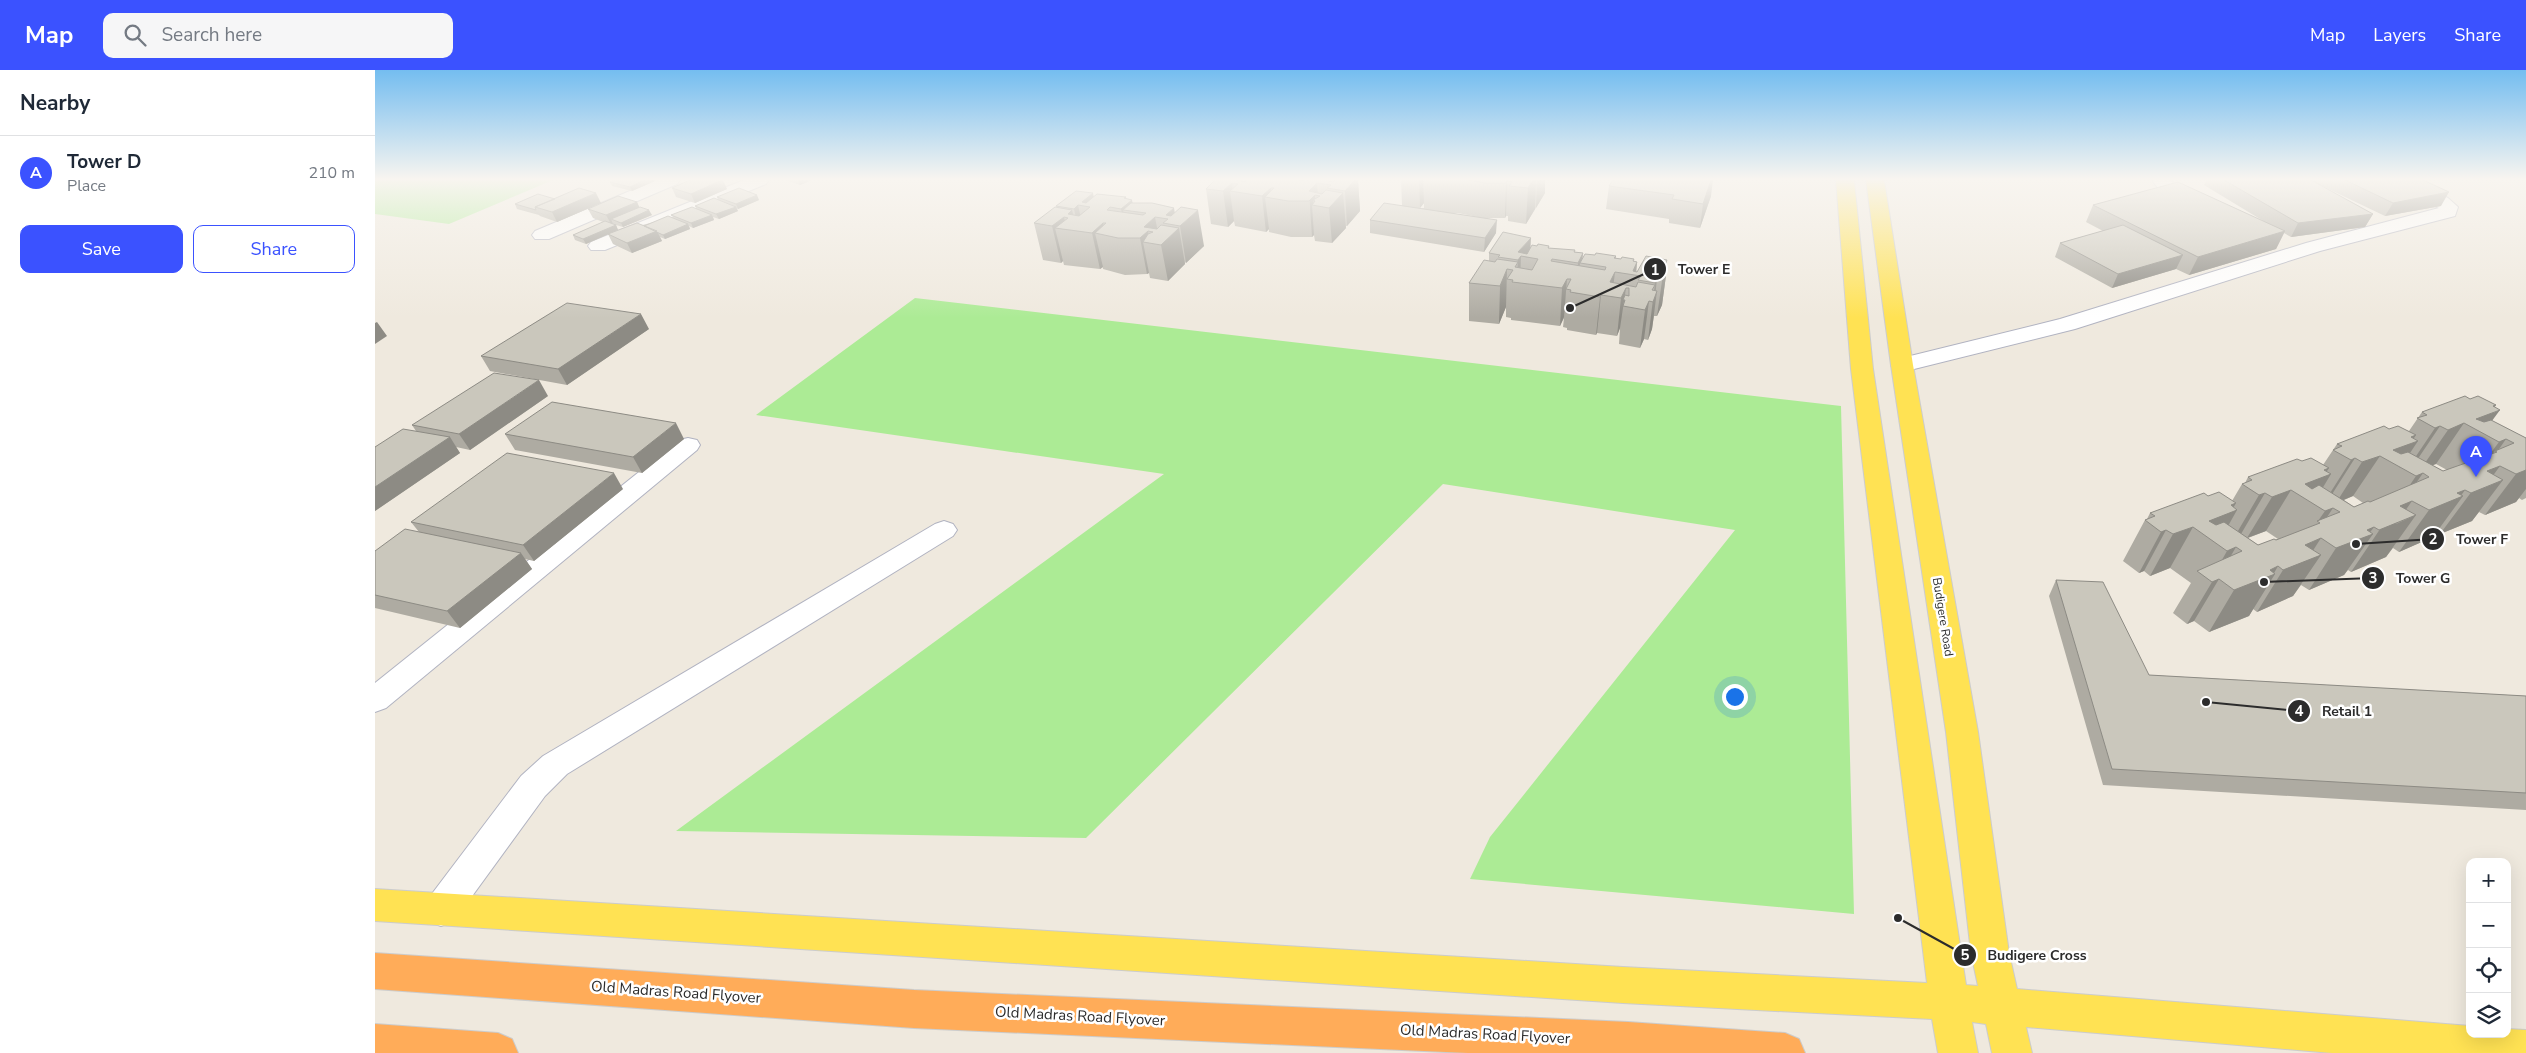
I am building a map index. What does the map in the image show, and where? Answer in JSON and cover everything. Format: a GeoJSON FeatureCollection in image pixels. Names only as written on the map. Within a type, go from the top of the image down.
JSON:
{"type":"FeatureCollection","features":[{"type":"Feature","properties":{"kind":"highway","name":"Old Madras Road Flyover"},"geometry":{"type":"LineString","coordinates":[[375,971],[914,1009],[1628,1041],[1785,1053]]}},
{"type":"Feature","properties":{"kind":"highway"},"geometry":{"type":"LineString","coordinates":[[375,1043],[498,1053]]}},
{"type":"Feature","properties":{"kind":"main road"},"geometry":{"type":"LineString","coordinates":[[1849,226],[1862,369],[1949,1002],[1958,1053]]}},
{"type":"Feature","properties":{"kind":"main road","name":"Budigere Road"},"geometry":{"type":"LineString","coordinates":[[1882,226],[1902,365],[1962,732],[1990,952],[2012,1053]]}},
{"type":"Feature","properties":{"kind":"main road"},"geometry":{"type":"LineString","coordinates":[[375,905],[1623,985],[1949,1002],[2526,1050]]}},
{"type":"Feature","properties":{"kind":"street"},"geometry":{"type":"LineString","coordinates":[[541,235],[563,226]]}},
{"type":"Feature","properties":{"kind":"street"},"geometry":{"type":"LineString","coordinates":[[598,246],[647,226]]}},
{"type":"Feature","properties":{"kind":"street"},"geometry":{"type":"LineString","coordinates":[[1902,365],[2067,324],[2387,226]]}},
{"type":"Feature","properties":{"kind":"street"},"geometry":{"type":"LineString","coordinates":[[2271,240],[2297,253]]}},
{"type":"Feature","properties":{"kind":"street"},"geometry":{"type":"LineString","coordinates":[[375,700],[688,445]]}},
{"type":"Feature","properties":{"kind":"street"},"geometry":{"type":"LineString","coordinates":[[441,910],[533,786],[555,765],[944,530]]}},
{"type":"Feature","properties":{"kind":"green space"},"geometry":{"type":"Polygon","coordinates":[[[915,298],[1841,406],[1854,914],[1470,879],[1490,837],[1735,530],[1443,484],[1086,838],[676,831],[1164,474],[756,415],[915,298]]]}},
{"type":"Feature","properties":{"kind":"building"},"geometry":{"type":"Polygon","coordinates":[[[594,226],[614,226],[583,239],[573,235],[594,226]]]}},
{"type":"Feature","properties":{"kind":"building"},"geometry":{"type":"Polygon","coordinates":[[[629,226],[644,226],[657,231],[627,243],[608,234],[629,226]]]}},
{"type":"Feature","properties":{"kind":"building"},"geometry":{"type":"Polygon","coordinates":[[[644,226],[684,226],[663,235],[644,226]]]}},
{"type":"Feature","properties":{"kind":"building"},"geometry":{"type":"Polygon","coordinates":[[[1058,226],[1100,226],[1092,233],[1055,228],[1058,226]]]}},
{"type":"Feature","properties":{"kind":"building"},"geometry":{"type":"Polygon","coordinates":[[[1103,226],[1145,226],[1144,227],[1157,229],[1160,226],[1166,226],[1179,228],[1161,245],[1143,242],[1148,234],[1153,232],[1148,231],[1140,238],[1118,238],[1095,233],[1103,226]]]}},
{"type":"Feature","properties":{"kind":"building"},"geometry":{"type":"Polygon","coordinates":[[[1408,226],[1493,226],[1485,238],[1408,226]]]}},
{"type":"Feature","properties":{"kind":"building"},"geometry":{"type":"Polygon","coordinates":[[[2125,226],[2183,255],[2118,274],[2060,243],[2125,226]]]}},
{"type":"Feature","properties":{"kind":"building"},"geometry":{"type":"Polygon","coordinates":[[[2135,226],[2274,226],[2285,231],[2198,257],[2135,226]]]}},
{"type":"Feature","properties":{"kind":"building"},"geometry":{"type":"Polygon","coordinates":[[[1503,232],[1531,238],[1518,252],[1527,254],[1532,245],[1537,246],[1538,244],[1549,246],[1548,248],[1575,250],[1574,252],[1583,253],[1578,263],[1552,259],[1551,261],[1605,270],[1606,267],[1580,263],[1585,254],[1595,255],[1596,253],[1616,256],[1614,258],[1634,259],[1633,261],[1637,262],[1633,271],[1637,272],[1646,256],[1667,260],[1664,267],[1667,268],[1662,279],[1657,278],[1655,283],[1638,280],[1641,276],[1615,272],[1610,282],[1636,287],[1638,282],[1655,285],[1652,290],[1657,291],[1653,302],[1649,301],[1645,310],[1623,306],[1625,295],[1629,296],[1629,288],[1626,288],[1621,298],[1601,295],[1600,297],[1570,292],[1571,290],[1566,289],[1571,279],[1567,279],[1562,288],[1512,282],[1513,280],[1507,279],[1513,270],[1507,269],[1500,286],[1469,283],[1484,260],[1495,262],[1497,259],[1518,262],[1515,267],[1532,270],[1538,259],[1521,256],[1518,260],[1498,257],[1500,255],[1489,253],[1503,232]]]}},
{"type":"Feature","properties":{"kind":"building"},"geometry":{"type":"Polygon","coordinates":[[[567,303],[641,314],[558,369],[481,356],[567,303]]]}},
{"type":"Feature","properties":{"kind":"building"},"geometry":{"type":"Polygon","coordinates":[[[494,373],[539,380],[459,434],[412,425],[494,373]]]}},
{"type":"Feature","properties":{"kind":"building"},"geometry":{"type":"Polygon","coordinates":[[[2465,396],[2470,399],[2478,396],[2496,405],[2493,406],[2500,410],[2476,419],[2484,422],[2491,420],[2526,438],[2526,470],[2516,474],[2500,466],[2487,471],[2503,480],[2471,493],[2465,490],[2457,493],[2463,496],[2429,510],[2412,501],[2400,506],[2416,515],[2379,530],[2374,527],[2367,530],[2373,534],[2336,548],[2321,538],[2305,545],[2321,555],[2283,570],[2278,566],[2270,570],[2275,574],[2234,590],[2219,579],[2212,582],[2197,571],[2242,551],[2236,547],[2227,551],[2193,527],[2173,534],[2166,530],[2161,532],[2145,520],[2155,516],[2150,513],[2204,493],[2208,496],[2219,492],[2236,503],[2231,505],[2237,510],[2209,521],[2216,525],[2224,522],[2258,545],[2320,523],[2317,521],[2340,512],[2333,508],[2325,511],[2291,490],[2272,497],[2265,493],[2259,495],[2242,484],[2252,480],[2248,477],[2297,459],[2302,461],[2311,458],[2329,468],[2324,470],[2331,474],[2305,484],[2312,489],[2319,485],[2354,507],[2429,477],[2423,473],[2416,476],[2380,456],[2362,462],[2355,458],[2351,460],[2333,450],[2342,446],[2337,444],[2384,426],[2389,429],[2398,426],[2416,435],[2411,437],[2418,441],[2393,450],[2401,454],[2408,452],[2443,471],[2497,452],[2495,451],[2514,443],[2506,439],[2499,442],[2464,423],[2448,430],[2440,426],[2435,428],[2417,418],[2427,415],[2422,412],[2465,396]]]}},
{"type":"Feature","properties":{"kind":"building"},"geometry":{"type":"Polygon","coordinates":[[[552,402],[676,423],[633,457],[505,434],[552,402]]]}},
{"type":"Feature","properties":{"kind":"building"},"geometry":{"type":"Polygon","coordinates":[[[403,429],[450,437],[375,487],[375,447],[403,429]]]}},
{"type":"Feature","properties":{"kind":"building"},"geometry":{"type":"Polygon","coordinates":[[[507,453],[614,473],[523,545],[411,522],[507,453]]]}},
{"type":"Feature","properties":{"kind":"building"},"geometry":{"type":"Polygon","coordinates":[[[405,529],[521,553],[447,611],[375,595],[375,551],[405,529]]]}},
{"type":"Feature","properties":{"kind":"building"},"geometry":{"type":"Polygon","coordinates":[[[2056,580],[2103,582],[2149,675],[2526,696],[2526,793],[2112,769],[2056,580]]]}},
{"type":"Feature","properties":{"kind":"place","name":"Tower E"},"geometry":{"type":"Point","coordinates":[1570,308]}},
{"type":"Feature","properties":{"kind":"place","name":"Tower D"},"geometry":{"type":"Point","coordinates":[2476,477]}},
{"type":"Feature","properties":{"kind":"place","name":"Tower F"},"geometry":{"type":"Point","coordinates":[2356,544]}},
{"type":"Feature","properties":{"kind":"place","name":"Tower G"},"geometry":{"type":"Point","coordinates":[2264,582]}},
{"type":"Feature","properties":{"kind":"place","name":"Retail 1"},"geometry":{"type":"Point","coordinates":[2206,702]}},
{"type":"Feature","properties":{"kind":"place","name":"Budigere Cross"},"geometry":{"type":"Point","coordinates":[1898,918]}}]}
